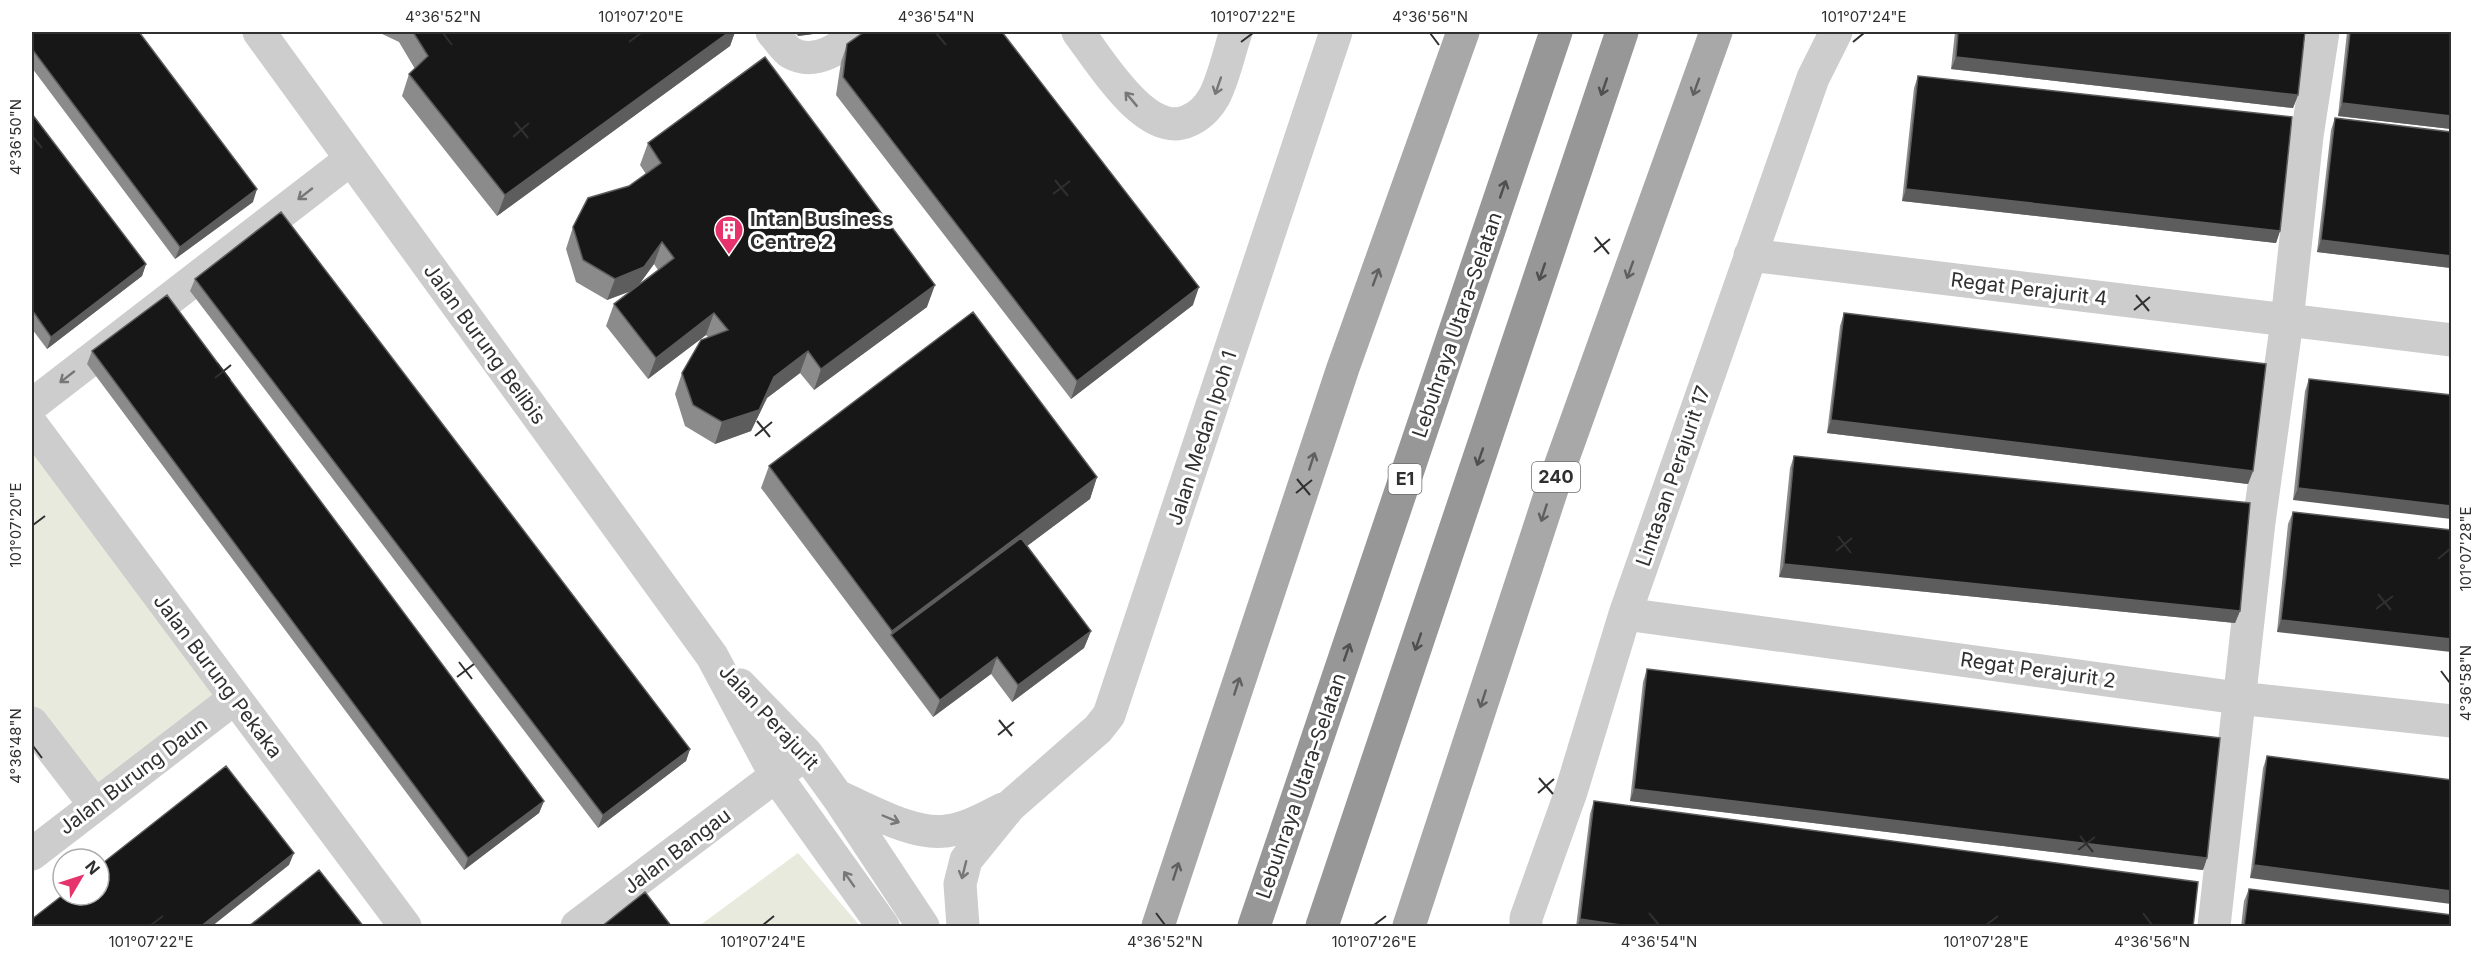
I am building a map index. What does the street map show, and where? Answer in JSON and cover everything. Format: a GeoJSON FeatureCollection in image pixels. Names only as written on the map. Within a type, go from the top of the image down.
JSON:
{"type":"FeatureCollection","features":[{"type":"Feature","properties":{"kind":"highway","name":"Lebuhraya Utara–Selatan"},"geometry":{"type":"LineString","coordinates":[[1254,927],[1556,32]]}},
{"type":"Feature","properties":{"kind":"highway"},"geometry":{"type":"LineString","coordinates":[[1322,927],[1622,32]]}},
{"type":"Feature","properties":{"kind":"main road"},"geometry":{"type":"LineString","coordinates":[[1158,927],[1343,368],[1463,32]]}},
{"type":"Feature","properties":{"kind":"main road","name":"240"},"geometry":{"type":"LineString","coordinates":[[1409,927],[1552,486],[1716,32]]}},
{"type":"Feature","properties":{"kind":"street","name":"Jalan Burung Belibis"},"geometry":{"type":"LineString","coordinates":[[259,32],[712,656]]}},
{"type":"Feature","properties":{"kind":"street"},"geometry":{"type":"LineString","coordinates":[[772,32],[790,53],[807,57],[838,49],[860,32]]}},
{"type":"Feature","properties":{"kind":"street"},"geometry":{"type":"LineString","coordinates":[[1078,32],[1139,109],[1158,122],[1180,125],[1201,115],[1214,96],[1236,32]]}},
{"type":"Feature","properties":{"kind":"street","name":"Jalan Medan Ipoh 1"},"geometry":{"type":"LineString","coordinates":[[963,927],[960,884],[966,860],[1010,806],[1098,729],[1109,715],[1336,32]]}},
{"type":"Feature","properties":{"kind":"street","name":"Lintasan Perajurit 17"},"geometry":{"type":"LineString","coordinates":[[1526,927],[1526,918],[1570,792],[1625,614],[1814,78],[1836,32]]}},
{"type":"Feature","properties":{"kind":"street"},"geometry":{"type":"LineString","coordinates":[[2214,927],[2259,522],[2287,321],[2307,136],[2323,32]]}},
{"type":"Feature","properties":{"kind":"street"},"geometry":{"type":"LineString","coordinates":[[32,405],[351,159]]}},
{"type":"Feature","properties":{"kind":"street","name":"Regat Perajurit 4"},"geometry":{"type":"LineString","coordinates":[[1750,255],[2451,340]]}},
{"type":"Feature","properties":{"kind":"street","name":"Jalan Burung Pekaka"},"geometry":{"type":"LineString","coordinates":[[32,425],[405,927]]}},
{"type":"Feature","properties":{"kind":"street","name":"Regat Perajurit 2"},"geometry":{"type":"LineString","coordinates":[[1625,614],[2238,698],[2451,721]]}},
{"type":"Feature","properties":{"kind":"street","name":"Jalan Perajurit"},"geometry":{"type":"LineString","coordinates":[[712,656],[806,753],[923,927]]}},
{"type":"Feature","properties":{"kind":"street","name":"Jalan Perajurit"},"geometry":{"type":"LineString","coordinates":[[712,656],[776,776],[882,927]]}},
{"type":"Feature","properties":{"kind":"street","name":"Jalan Burung Daun"},"geometry":{"type":"LineString","coordinates":[[32,854],[234,698]]}},
{"type":"Feature","properties":{"kind":"street"},"geometry":{"type":"LineString","coordinates":[[32,723],[95,805]]}},
{"type":"Feature","properties":{"kind":"street","name":"Jalan Bangau"},"geometry":{"type":"LineString","coordinates":[[577,927],[806,753]]}},
{"type":"Feature","properties":{"kind":"street","name":"Jalan Medan Ipoh 1"},"geometry":{"type":"LineString","coordinates":[[837,796],[925,832],[946,832],[967,826],[1010,806]]}},
{"type":"Feature","properties":{"kind":"shaded area"},"geometry":{"type":"Polygon","coordinates":[[[32,452],[219,697],[94,799],[32,717],[32,452]]]}},
{"type":"Feature","properties":{"kind":"shaded area"},"geometry":{"type":"Polygon","coordinates":[[[798,853],[860,926],[699,926],[798,853]]]}},
{"type":"Feature","properties":{"kind":"building"},"geometry":{"type":"Polygon","coordinates":[[[32,32],[139,32],[257,189],[180,247],[32,49],[32,32]]]}},
{"type":"Feature","properties":{"kind":"building"},"geometry":{"type":"Polygon","coordinates":[[[413,32],[729,32],[505,195],[409,74],[428,56],[413,32]]]}},
{"type":"Feature","properties":{"kind":"building"},"geometry":{"type":"Polygon","coordinates":[[[864,32],[1002,32],[1199,287],[1077,381],[843,77],[847,44],[864,32]]]}},
{"type":"Feature","properties":{"kind":"building"},"geometry":{"type":"Polygon","coordinates":[[[1958,32],[2305,32],[2298,95],[1956,57],[1958,32]]]}},
{"type":"Feature","properties":{"kind":"building"},"geometry":{"type":"Polygon","coordinates":[[[2350,32],[2451,32],[2451,116],[2342,103],[2350,32]]]}},
{"type":"Feature","properties":{"kind":"building","name":"Intan Business Centre 2"},"geometry":{"type":"Polygon","coordinates":[[[765,57],[935,285],[821,369],[808,351],[774,377],[759,410],[722,422],[693,405],[682,373],[701,340],[728,330],[714,313],[656,358],[614,304],[674,258],[662,242],[644,267],[615,279],[583,260],[573,227],[588,198],[629,186],[661,163],[648,143],[765,57]]]}},
{"type":"Feature","properties":{"kind":"building"},"geometry":{"type":"Polygon","coordinates":[[[1918,76],[2292,117],[2280,231],[1906,189],[1918,76]]]}},
{"type":"Feature","properties":{"kind":"building"},"geometry":{"type":"Polygon","coordinates":[[[32,114],[146,264],[51,337],[32,310],[32,114]]]}},
{"type":"Feature","properties":{"kind":"building"},"geometry":{"type":"Polygon","coordinates":[[[2335,118],[2451,132],[2451,256],[2321,240],[2335,118]]]}},
{"type":"Feature","properties":{"kind":"building"},"geometry":{"type":"Polygon","coordinates":[[[281,212],[690,749],[603,815],[195,279],[281,212]]]}},
{"type":"Feature","properties":{"kind":"building"},"geometry":{"type":"Polygon","coordinates":[[[167,295],[544,801],[468,858],[92,351],[167,295]]]}},
{"type":"Feature","properties":{"kind":"building"},"geometry":{"type":"Polygon","coordinates":[[[973,312],[1097,477],[892,631],[769,466],[973,312]]]}},
{"type":"Feature","properties":{"kind":"building"},"geometry":{"type":"Polygon","coordinates":[[[1844,313],[2266,364],[2253,471],[1831,420],[1844,313]]]}},
{"type":"Feature","properties":{"kind":"building"},"geometry":{"type":"Polygon","coordinates":[[[2309,379],[2451,395],[2451,506],[2298,488],[2309,379]]]}},
{"type":"Feature","properties":{"kind":"building"},"geometry":{"type":"Polygon","coordinates":[[[1794,456],[2250,503],[2240,611],[1784,564],[1794,456]]]}},
{"type":"Feature","properties":{"kind":"building"},"geometry":{"type":"Polygon","coordinates":[[[2293,512],[2451,530],[2451,639],[2281,620],[2293,512]]]}},
{"type":"Feature","properties":{"kind":"building"},"geometry":{"type":"Polygon","coordinates":[[[1021,538],[1091,631],[1018,685],[997,657],[940,700],[891,635],[1021,538]]]}},
{"type":"Feature","properties":{"kind":"building"},"geometry":{"type":"Polygon","coordinates":[[[1647,669],[2220,738],[2207,858],[1634,789],[1647,669]]]}},
{"type":"Feature","properties":{"kind":"building"},"geometry":{"type":"Polygon","coordinates":[[[2267,756],[2451,780],[2451,891],[2254,865],[2267,756]]]}},
{"type":"Feature","properties":{"kind":"building"},"geometry":{"type":"Polygon","coordinates":[[[226,766],[294,853],[200,927],[32,927],[32,919],[51,904],[51,907],[111,907],[111,857],[226,766]]]}},
{"type":"Feature","properties":{"kind":"building"},"geometry":{"type":"Polygon","coordinates":[[[1594,801],[2198,882],[2193,927],[1634,927],[1580,919],[1594,801]]]}},
{"type":"Feature","properties":{"kind":"building"},"geometry":{"type":"Polygon","coordinates":[[[319,870],[364,927],[248,927],[319,870]]]}},
{"type":"Feature","properties":{"kind":"building"},"geometry":{"type":"Polygon","coordinates":[[[2249,889],[2451,915],[2451,927],[2244,927],[2249,889]]]}},
{"type":"Feature","properties":{"kind":"building"},"geometry":{"type":"Polygon","coordinates":[[[645,892],[672,927],[601,927],[645,892]]]}},
{"type":"Feature","properties":{"kind":"place","name":"Intan Business Centre 2"},"geometry":{"type":"Point","coordinates":[729,256]}}]}
